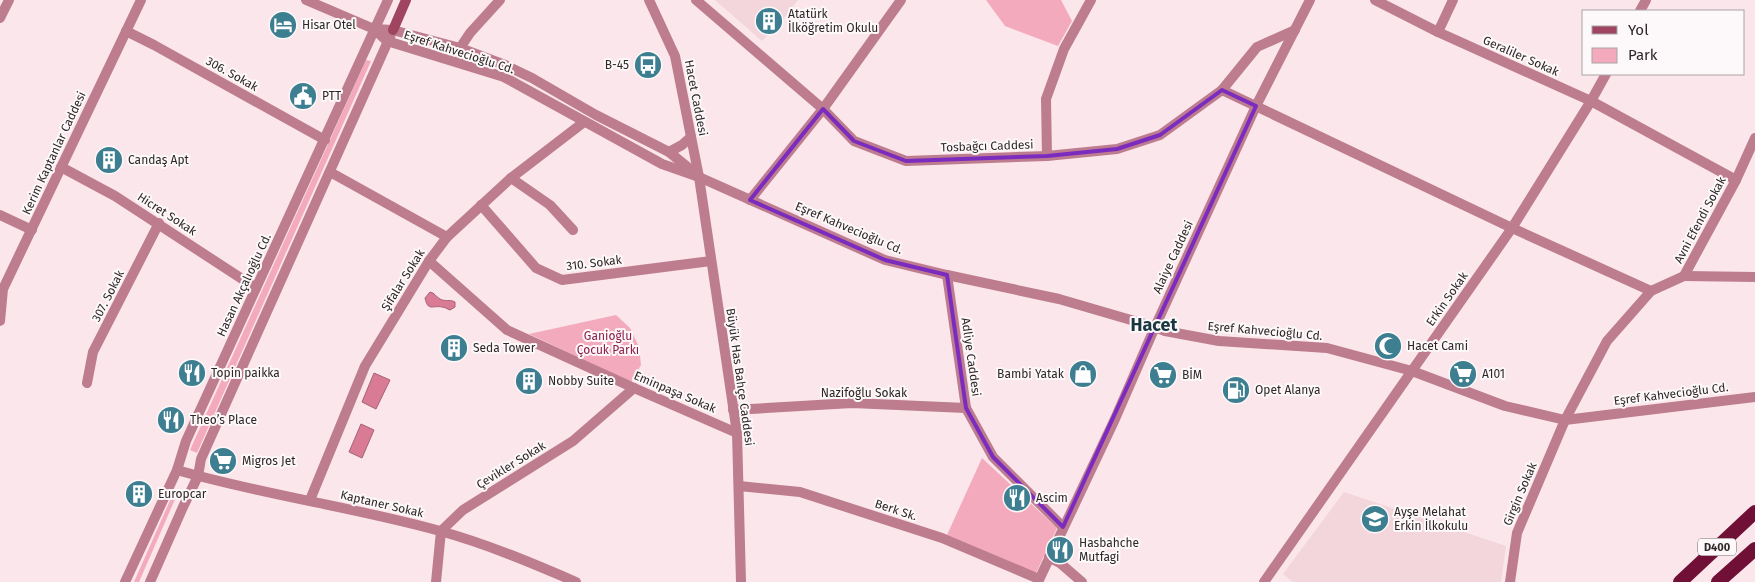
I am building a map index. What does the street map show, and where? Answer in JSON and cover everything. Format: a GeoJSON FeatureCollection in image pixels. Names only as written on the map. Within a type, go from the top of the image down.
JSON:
{"type":"FeatureCollection","features":[{"type":"Feature","properties":{"kind":"highway","name":"D400"},"geometry":{"type":"LineString","coordinates":[[1680,582],[1755,512]]}},
{"type":"Feature","properties":{"kind":"highway"},"geometry":{"type":"LineString","coordinates":[[1718,582],[1755,549]]}},
{"type":"Feature","properties":{"kind":"main road"},"geometry":{"type":"LineString","coordinates":[[393,30],[406,0]]}},
{"type":"Feature","properties":{"kind":"street"},"geometry":{"type":"LineString","coordinates":[[0,18],[9,0]]}},
{"type":"Feature","properties":{"kind":"street","name":"Kerim Kaptanlar Caddesi"},"geometry":{"type":"LineString","coordinates":[[0,321],[3,289],[141,0]]}},
{"type":"Feature","properties":{"kind":"street"},"geometry":{"type":"LineString","coordinates":[[306,0],[374,29]]}},
{"type":"Feature","properties":{"kind":"street","name":"Hasan Akçalıoğlu Cd."},"geometry":{"type":"LineString","coordinates":[[126,582],[177,470],[186,441],[388,0]]}},
{"type":"Feature","properties":{"kind":"street"},"geometry":{"type":"LineString","coordinates":[[460,48],[470,33],[500,0]]}},
{"type":"Feature","properties":{"kind":"street","name":"Hacet Caddesi"},"geometry":{"type":"LineString","coordinates":[[649,0],[675,56],[699,177]]}},
{"type":"Feature","properties":{"kind":"street","name":"Tosbağcı Caddesi"},"geometry":{"type":"LineString","coordinates":[[696,0],[823,109],[854,141],[906,161],[1047,156],[1117,149],[1160,135],[1222,90],[1257,47],[1295,30]]}},
{"type":"Feature","properties":{"kind":"street"},"geometry":{"type":"LineString","coordinates":[[750,200],[823,109],[901,0]]}},
{"type":"Feature","properties":{"kind":"street"},"geometry":{"type":"LineString","coordinates":[[1047,156],[1046,99],[1064,49],[1091,0]]}},
{"type":"Feature","properties":{"kind":"street","name":"Alaiye Caddesi"},"geometry":{"type":"LineString","coordinates":[[1038,580],[1115,419],[1256,106],[1310,0]]}},
{"type":"Feature","properties":{"kind":"street","name":"Geraliler Sokak"},"geometry":{"type":"LineString","coordinates":[[1375,0],[1438,32],[1591,102],[1736,180]]}},
{"type":"Feature","properties":{"kind":"street"},"geometry":{"type":"LineString","coordinates":[[1438,32],[1452,0]]}},
{"type":"Feature","properties":{"kind":"street","name":"Eşref Kahvecioğlu Cd."},"geometry":{"type":"LineString","coordinates":[[374,29],[393,30],[460,48],[505,65],[532,78],[596,115],[669,152],[699,177]]}},
{"type":"Feature","properties":{"kind":"street","name":"Eşref Kahvecioğlu Cd."},"geometry":{"type":"LineString","coordinates":[[374,29],[387,41],[504,78],[662,164],[699,177],[885,260],[1059,299],[1155,327],[1165,332],[1219,341],[1327,348],[1412,371],[1506,406],[1565,420],[1755,397]]}},
{"type":"Feature","properties":{"kind":"street","name":"306. Sokak"},"geometry":{"type":"LineString","coordinates":[[126,30],[325,140]]}},
{"type":"Feature","properties":{"kind":"street"},"geometry":{"type":"LineString","coordinates":[[150,582],[198,476],[201,459],[393,30]]}},
{"type":"Feature","properties":{"kind":"street","name":"Erkin Sokak"},"geometry":{"type":"LineString","coordinates":[[1264,582],[1512,228],[1591,102],[1605,75]]}},
{"type":"Feature","properties":{"kind":"street"},"geometry":{"type":"LineString","coordinates":[[1222,90],[1512,228],[1651,290]]}},
{"type":"Feature","properties":{"kind":"street","name":"Şifalar Sokak"},"geometry":{"type":"LineString","coordinates":[[310,500],[365,366],[429,261],[447,237],[511,178],[584,122]]}},
{"type":"Feature","properties":{"kind":"street"},"geometry":{"type":"LineString","coordinates":[[669,152],[691,138]]}},
{"type":"Feature","properties":{"kind":"street","name":"Avni Efendi Sokak"},"geometry":{"type":"LineString","coordinates":[[1565,420],[1607,341],[1651,290],[1684,276],[1736,180],[1755,138]]}},
{"type":"Feature","properties":{"kind":"street","name":"Hicret Sokak"},"geometry":{"type":"LineString","coordinates":[[61,167],[107,191],[159,223],[256,288]]}},
{"type":"Feature","properties":{"kind":"street"},"geometry":{"type":"LineString","coordinates":[[330,172],[447,237]]}},
{"type":"Feature","properties":{"kind":"street","name":"Büyük Has Bahçe Caddesi"},"geometry":{"type":"LineString","coordinates":[[699,177],[737,432],[740,486],[741,582]]}},
{"type":"Feature","properties":{"kind":"street"},"geometry":{"type":"LineString","coordinates":[[511,178],[550,205],[573,230]]}},
{"type":"Feature","properties":{"kind":"street","name":"310. Sokak"},"geometry":{"type":"LineString","coordinates":[[482,205],[536,268],[562,280],[711,261]]}},
{"type":"Feature","properties":{"kind":"street"},"geometry":{"type":"LineString","coordinates":[[0,215],[32,230]]}},
{"type":"Feature","properties":{"kind":"street","name":"307. Sokak"},"geometry":{"type":"LineString","coordinates":[[87,383],[93,352],[159,223]]}},
{"type":"Feature","properties":{"kind":"street","name":"Eminpaşa Sokak"},"geometry":{"type":"LineString","coordinates":[[429,261],[507,330],[634,388],[737,432]]}},
{"type":"Feature","properties":{"kind":"street","name":"Adliye Caddesi"},"geometry":{"type":"LineString","coordinates":[[947,275],[966,408],[992,458],[1063,527]]}},
{"type":"Feature","properties":{"kind":"street"},"geometry":{"type":"LineString","coordinates":[[1684,276],[1755,277]]}},
{"type":"Feature","properties":{"kind":"street","name":"Çevikler Sokak"},"geometry":{"type":"LineString","coordinates":[[441,531],[462,510],[573,441],[634,388]]}},
{"type":"Feature","properties":{"kind":"street","name":"Nazifoğlu Sokak"},"geometry":{"type":"LineString","coordinates":[[733,410],[852,403],[966,408]]}},
{"type":"Feature","properties":{"kind":"street","name":"Girgin Sokak"},"geometry":{"type":"LineString","coordinates":[[1510,582],[1517,533],[1565,420]]}},
{"type":"Feature","properties":{"kind":"street","name":"Kaptaner Sokak"},"geometry":{"type":"LineString","coordinates":[[177,470],[441,531],[513,556],[576,582]]}},
{"type":"Feature","properties":{"kind":"street","name":"Berk Sk."},"geometry":{"type":"LineString","coordinates":[[740,486],[800,492],[942,538],[1038,580]]}},
{"type":"Feature","properties":{"kind":"street"},"geometry":{"type":"LineString","coordinates":[[436,582],[441,531]]}},
{"type":"Feature","properties":{"kind":"street"},"geometry":{"type":"LineString","coordinates":[[1050,557],[1082,582]]}},
{"type":"Feature","properties":{"kind":"highlighted area"},"geometry":{"type":"Polygon","coordinates":[[[1222,90],[1256,106],[1063,527],[993,457],[966,408],[947,275],[885,260],[750,200],[823,109],[854,141],[906,161],[1047,156],[1117,149],[1160,135],[1222,90]]]}},
{"type":"Feature","properties":{"kind":"shaded area"},"geometry":{"type":"Polygon","coordinates":[[[715,0],[798,0],[781,22],[762,41],[715,0]]]}},
{"type":"Feature","properties":{"kind":"shaded area"},"geometry":{"type":"Polygon","coordinates":[[[430,292],[442,300],[455,302],[455,307],[450,310],[443,307],[429,306],[425,298],[430,292]]]}},
{"type":"Feature","properties":{"kind":"shaded area"},"geometry":{"type":"Polygon","coordinates":[[[374,373],[390,380],[376,409],[362,402],[374,373]]]}},
{"type":"Feature","properties":{"kind":"shaded area"},"geometry":{"type":"Polygon","coordinates":[[[361,424],[374,430],[362,458],[349,452],[361,424]]]}},
{"type":"Feature","properties":{"kind":"shaded area","name":"Ayşe Melahat Erkin İlkokulu"},"geometry":{"type":"Polygon","coordinates":[[[1344,492],[1506,546],[1501,582],[1293,582],[1283,574],[1344,492]]]}},
{"type":"Feature","properties":{"kind":"green space"},"geometry":{"type":"Polygon","coordinates":[[[986,0],[1061,0],[1072,21],[1058,46],[1005,26],[986,0]]]}},
{"type":"Feature","properties":{"kind":"green space"},"geometry":{"type":"Polygon","coordinates":[[[366,60],[371,61],[197,453],[190,450],[366,60]]]}},
{"type":"Feature","properties":{"kind":"green space","name":"Ganioğlu Çocuk Parkı"},"geometry":{"type":"Polygon","coordinates":[[[616,315],[630,328],[639,347],[641,365],[631,382],[529,334],[616,315]]]}},
{"type":"Feature","properties":{"kind":"green space"},"geometry":{"type":"Polygon","coordinates":[[[982,458],[1057,528],[1036,573],[947,535],[982,458]]]}},
{"type":"Feature","properties":{"kind":"green space"},"geometry":{"type":"Polygon","coordinates":[[[172,496],[176,497],[139,582],[134,582],[172,496]]]}},
{"type":"Feature","properties":{"kind":"place","name":"Atatürk İlköğretim Okulu"},"geometry":{"type":"Point","coordinates":[769,21]}},
{"type":"Feature","properties":{"kind":"place","name":"Hisar Otel"},"geometry":{"type":"Point","coordinates":[283,25]}},
{"type":"Feature","properties":{"kind":"place","name":"B-45"},"geometry":{"type":"Point","coordinates":[648,65]}},
{"type":"Feature","properties":{"kind":"place","name":"PTT"},"geometry":{"type":"Point","coordinates":[303,96]}},
{"type":"Feature","properties":{"kind":"place","name":"Candaş Apt"},"geometry":{"type":"Point","coordinates":[109,160]}},
{"type":"Feature","properties":{"kind":"place","name":"Hacet Cami"},"geometry":{"type":"Point","coordinates":[1388,346]}},
{"type":"Feature","properties":{"kind":"place","name":"Seda Tower"},"geometry":{"type":"Point","coordinates":[454,348]}},
{"type":"Feature","properties":{"kind":"place","name":"Topin paikka"},"geometry":{"type":"Point","coordinates":[192,373]}},
{"type":"Feature","properties":{"kind":"place","name":"Bambi Yatak"},"geometry":{"type":"Point","coordinates":[1083,374]}},
{"type":"Feature","properties":{"kind":"place","name":"A101"},"geometry":{"type":"Point","coordinates":[1463,374]}},
{"type":"Feature","properties":{"kind":"place","name":"BİM"},"geometry":{"type":"Point","coordinates":[1163,375]}},
{"type":"Feature","properties":{"kind":"place","name":"Nobby Suite"},"geometry":{"type":"Point","coordinates":[529,381]}},
{"type":"Feature","properties":{"kind":"place","name":"Opet Alanya"},"geometry":{"type":"Point","coordinates":[1236,390]}},
{"type":"Feature","properties":{"kind":"place","name":"Theo’s Place"},"geometry":{"type":"Point","coordinates":[171,420]}},
{"type":"Feature","properties":{"kind":"place","name":"Migros Jet"},"geometry":{"type":"Point","coordinates":[223,461]}},
{"type":"Feature","properties":{"kind":"place","name":"Europcar"},"geometry":{"type":"Point","coordinates":[139,494]}},
{"type":"Feature","properties":{"kind":"place","name":"Ascim"},"geometry":{"type":"Point","coordinates":[1017,498]}},
{"type":"Feature","properties":{"kind":"place","name":"Ayşe Melahat Erkin İlkokulu"},"geometry":{"type":"Point","coordinates":[1375,519]}},
{"type":"Feature","properties":{"kind":"place","name":"Hasbahche Mutfagi"},"geometry":{"type":"Point","coordinates":[1060,550]}},
{"type":"Feature","properties":{"kind":"district","name":"Hacet"},"geometry":{"type":"Point","coordinates":[1154,325]}}]}
